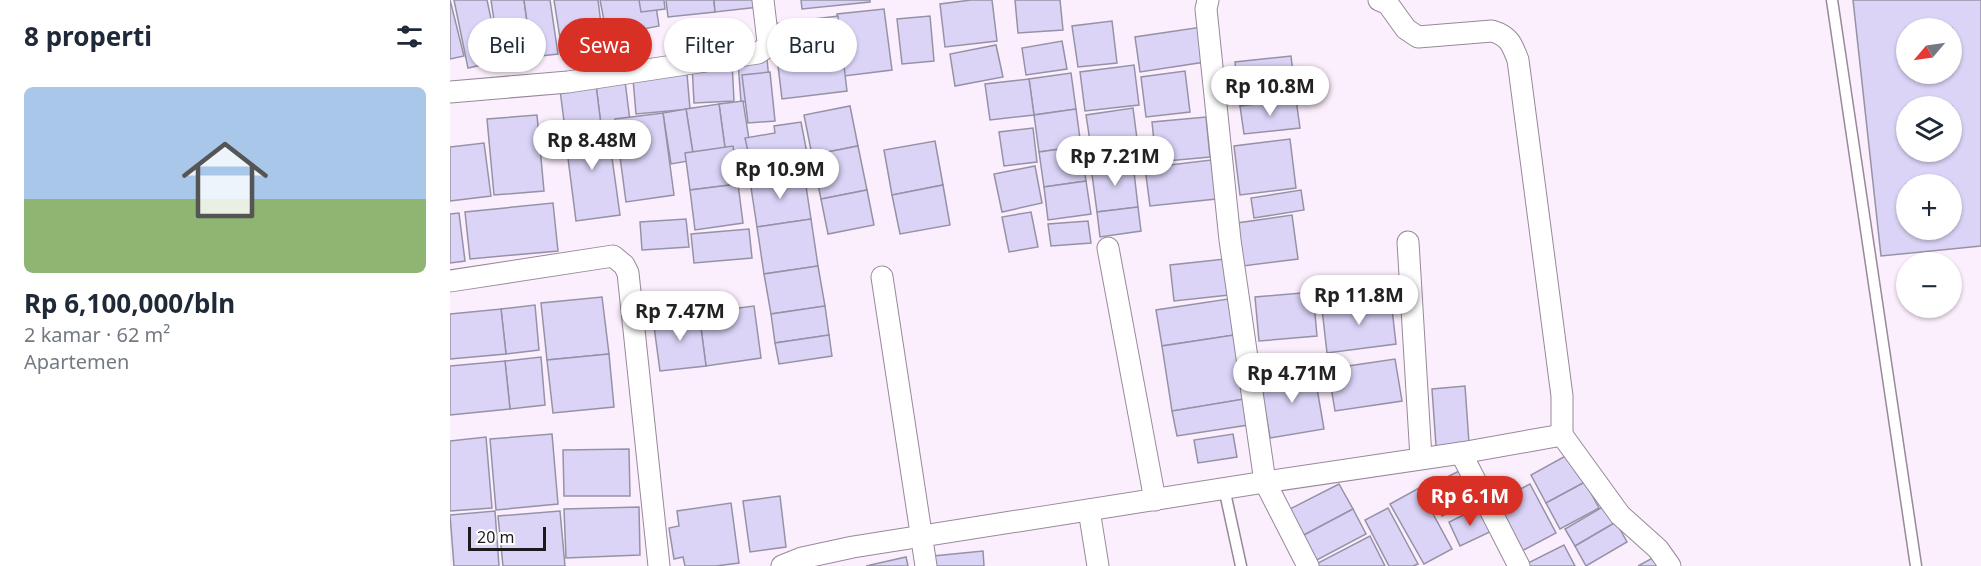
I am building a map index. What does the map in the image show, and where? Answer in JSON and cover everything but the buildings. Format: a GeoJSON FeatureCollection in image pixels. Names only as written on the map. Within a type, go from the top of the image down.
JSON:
{"type":"FeatureCollection","features":[{"type":"Feature","properties":{"kind":"street"},"geometry":{"type":"LineString","coordinates":[[450,92],[567,82],[758,53],[767,47],[768,42],[763,0]]}},
{"type":"Feature","properties":{"kind":"street"},"geometry":{"type":"LineString","coordinates":[[1209,0],[1206,9],[1230,240],[1265,482],[1308,566]]}},
{"type":"Feature","properties":{"kind":"street"},"geometry":{"type":"LineString","coordinates":[[1379,0],[1388,4],[1406,29],[1418,37],[1492,32],[1503,34],[1511,44],[1518,60],[1559,373],[1562,396],[1562,435],[1620,515],[1658,549],[1670,566]]}},
{"type":"Feature","properties":{"kind":"street"},"geometry":{"type":"LineString","coordinates":[[1408,242],[1421,458]]}},
{"type":"Feature","properties":{"kind":"street"},"geometry":{"type":"LineString","coordinates":[[1108,248],[1155,500]]}},
{"type":"Feature","properties":{"kind":"street"},"geometry":{"type":"LineString","coordinates":[[450,281],[613,256],[624,265],[628,273],[658,566]]}},
{"type":"Feature","properties":{"kind":"street"},"geometry":{"type":"LineString","coordinates":[[882,277],[926,566]]}},
{"type":"Feature","properties":{"kind":"street"},"geometry":{"type":"LineString","coordinates":[[782,566],[802,558],[853,547],[1461,453],[1562,435]]}},
{"type":"Feature","properties":{"kind":"street"},"geometry":{"type":"LineString","coordinates":[[1461,453],[1519,566]]}},
{"type":"Feature","properties":{"kind":"street"},"geometry":{"type":"LineString","coordinates":[[1089,510],[1098,566]]}},
{"type":"Feature","properties":{"kind":"lane"},"geometry":{"type":"LineString","coordinates":[[1832,0],[1916,566]]}},
{"type":"Feature","properties":{"kind":"lane"},"geometry":{"type":"LineString","coordinates":[[1224,488],[1241,566]]}}]}
